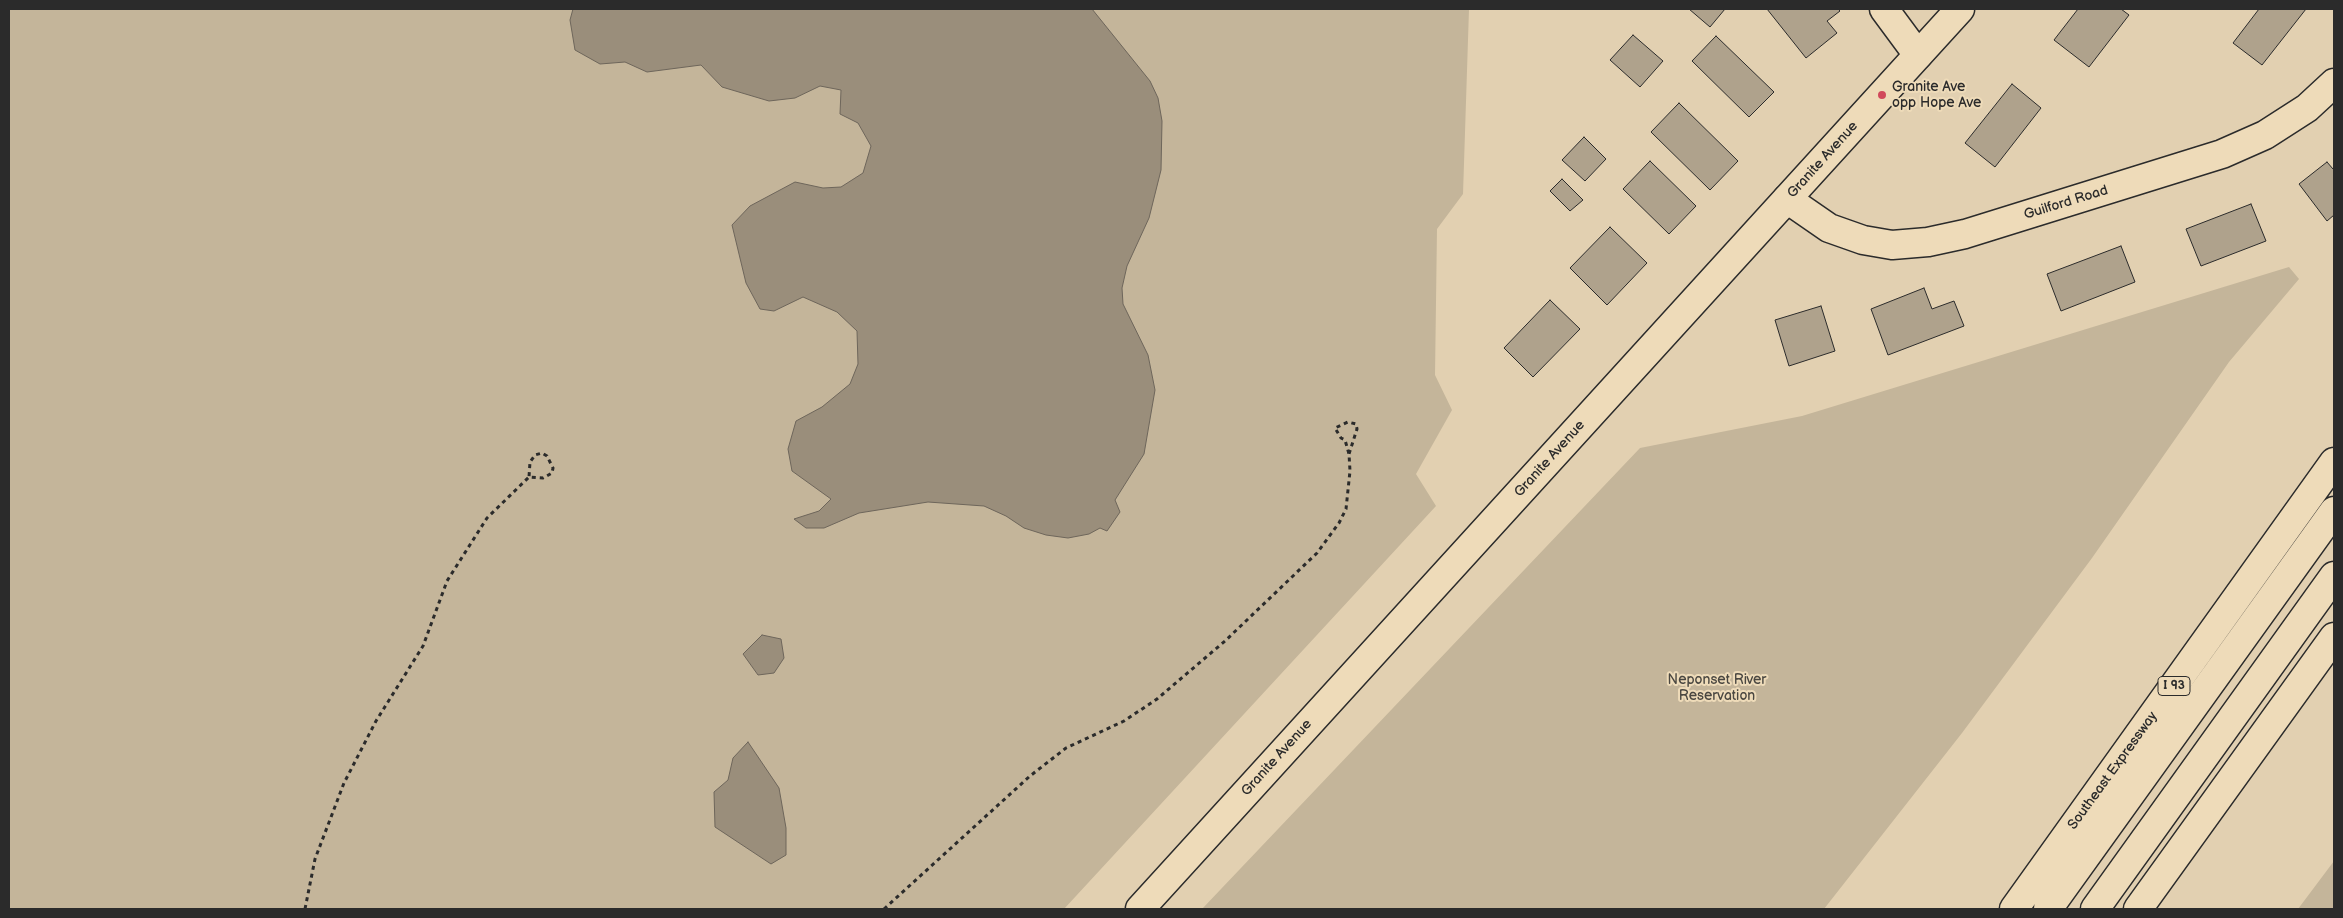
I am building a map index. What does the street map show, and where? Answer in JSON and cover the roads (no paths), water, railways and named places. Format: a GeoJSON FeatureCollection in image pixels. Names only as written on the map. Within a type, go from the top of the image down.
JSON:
{"type":"FeatureCollection","features":[{"type":"Feature","properties":{"kind":"main road"},"geometry":{"type":"LineString","coordinates":[[1884,9],[1918,55]]}},
{"type":"Feature","properties":{"kind":"main road","name":"Granite Avenue"},"geometry":{"type":"LineString","coordinates":[[1140,909],[1960,9]]}},
{"type":"Feature","properties":{"kind":"main road","name":"Guilford Road"},"geometry":{"type":"LineString","coordinates":[[1787,199],[1829,228],[1863,240],[1892,245],[1928,242],[1965,234],[2222,154],[2265,135],[2307,108],[2334,83]]}},
{"type":"Feature","properties":{"kind":"main road","name":"Southeast Expressway"},"geometry":{"type":"LineString","coordinates":[[2014,909],[2334,462]]}},
{"type":"Feature","properties":{"kind":"main road","name":"I 93"},"geometry":{"type":"LineString","coordinates":[[2048,909],[2334,510]]}},
{"type":"Feature","properties":{"kind":"main road"},"geometry":{"type":"LineString","coordinates":[[2095,909],[2334,576]]}},
{"type":"Feature","properties":{"kind":"main road"},"geometry":{"type":"LineString","coordinates":[[2138,909],[2334,637]]}},
{"type":"Feature","properties":{"kind":"place","name":"Granite Ave opp Hope Ave"},"geometry":{"type":"Point","coordinates":[1882,95]}},
{"type":"Feature","properties":{"kind":"park label","name":"Neponset River Reservation"},"geometry":{"type":"Point","coordinates":[1717,688]}}]}
